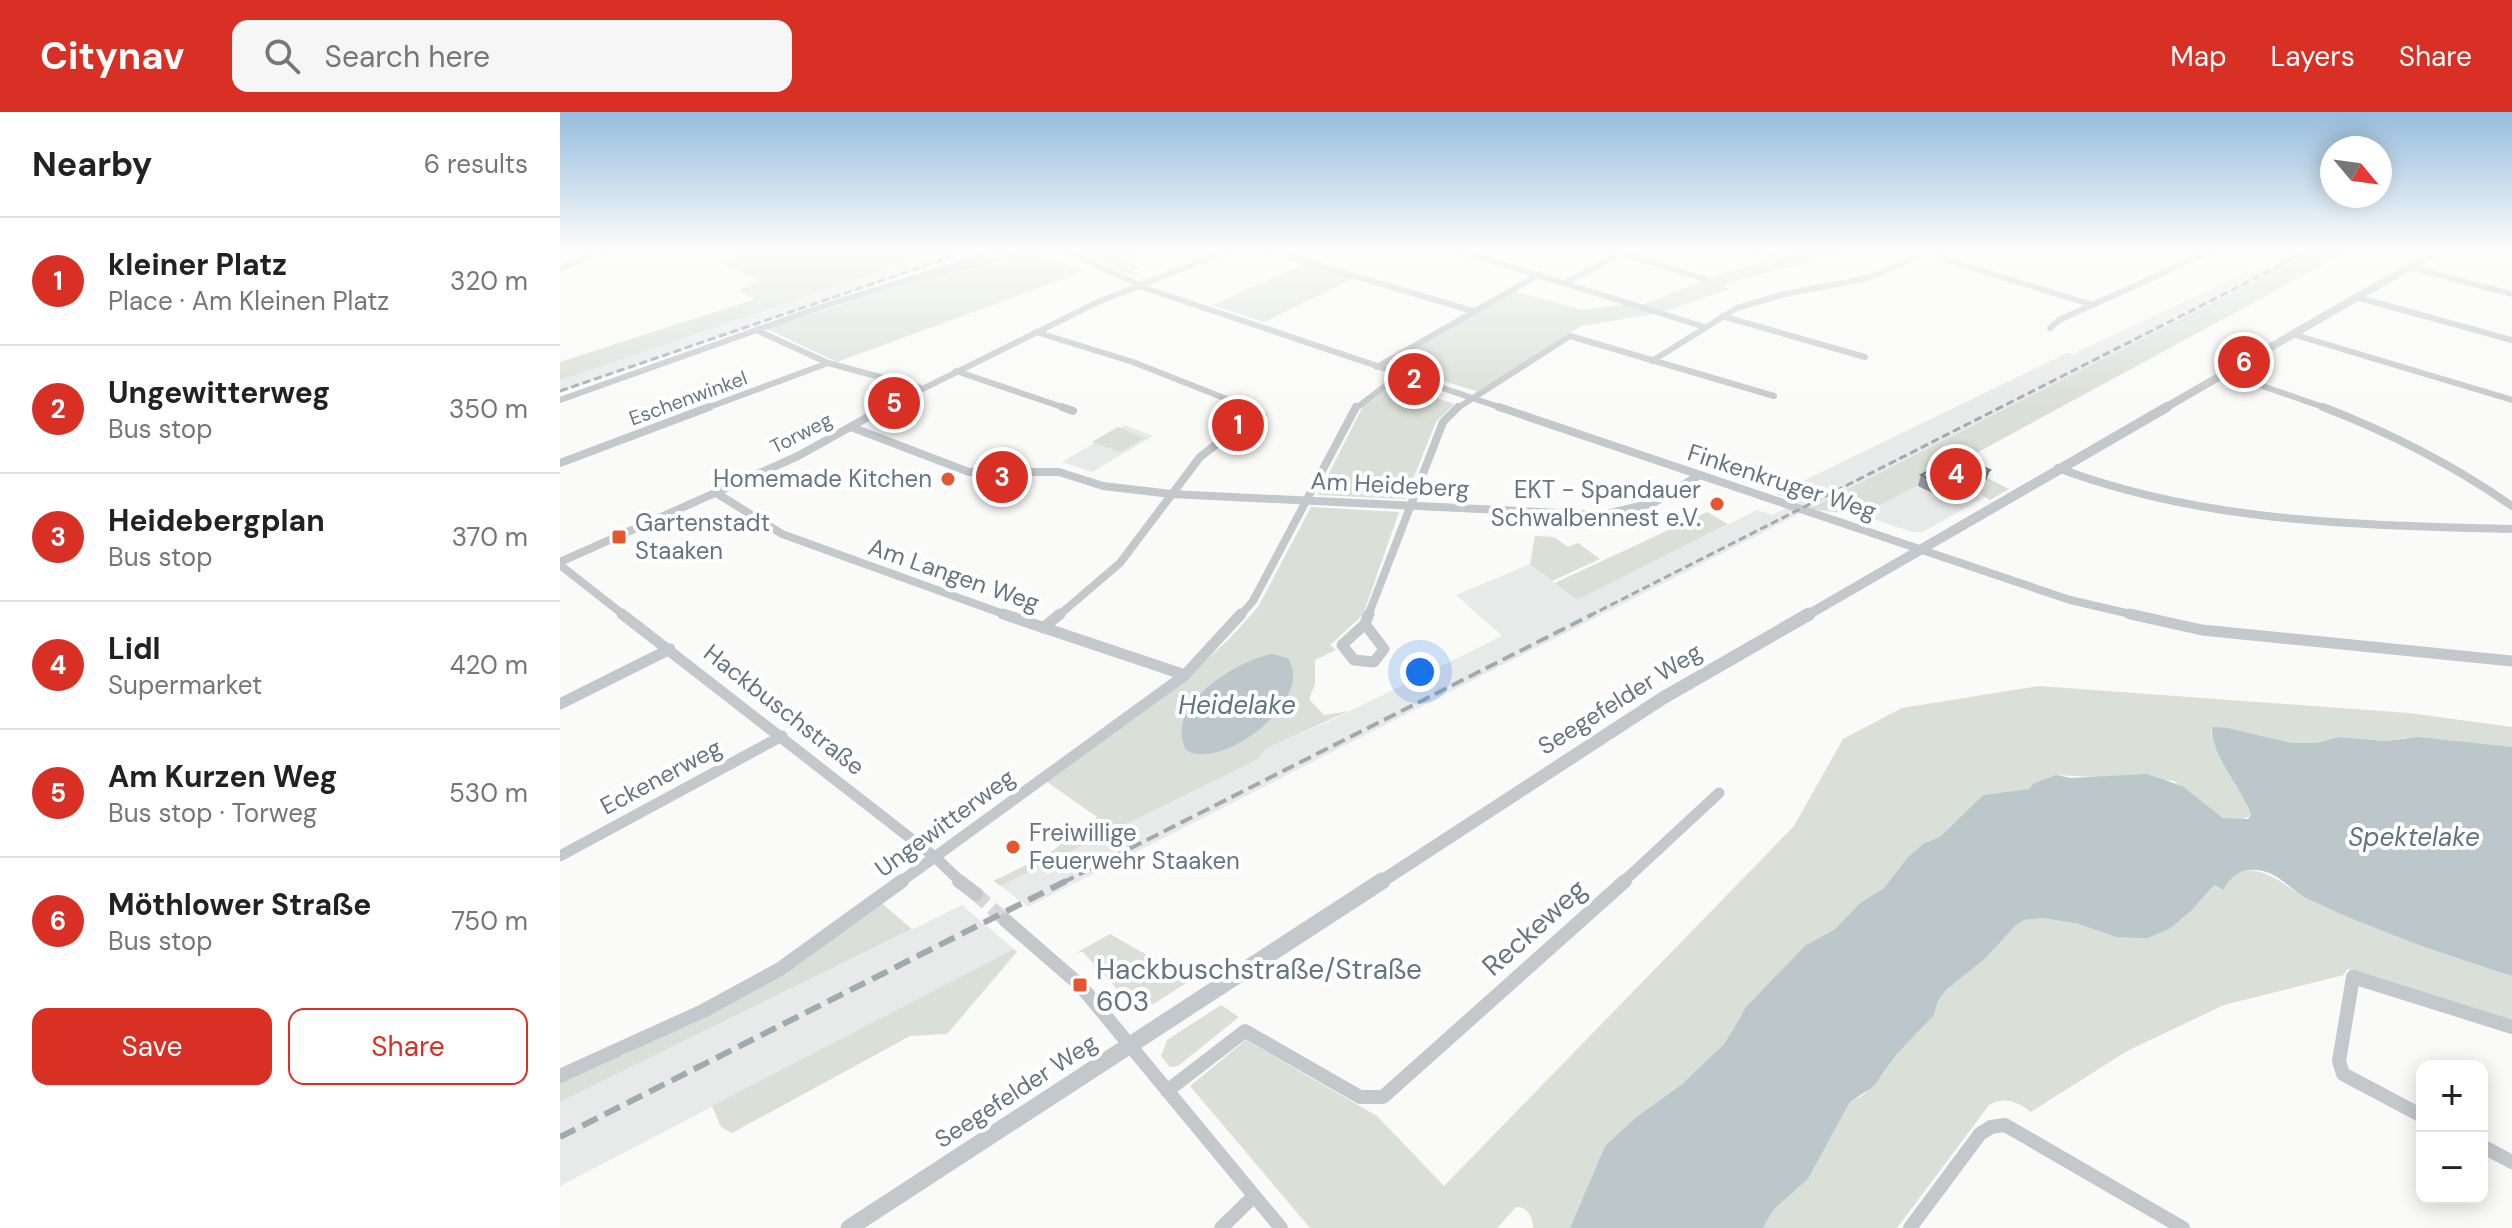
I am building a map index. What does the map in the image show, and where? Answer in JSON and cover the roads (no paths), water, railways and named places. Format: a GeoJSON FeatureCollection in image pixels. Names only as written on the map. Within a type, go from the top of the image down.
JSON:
{"type":"FeatureCollection","features":[{"type":"Feature","properties":{"kind":"street"},"geometry":{"type":"LineString","coordinates":[[560,400],[845,301]]}},
{"type":"Feature","properties":{"kind":"street","name":"Torweg"},"geometry":{"type":"LineString","coordinates":[[560,563],[718,494],[921,388],[1105,301]]}},
{"type":"Feature","properties":{"kind":"street","name":"Finkenkruger Weg"},"geometry":{"type":"LineString","coordinates":[[1183,301],[2070,600],[2194,629],[2512,661]]}},
{"type":"Feature","properties":{"kind":"street"},"geometry":{"type":"LineString","coordinates":[[1439,301],[1473,311]]}},
{"type":"Feature","properties":{"kind":"street"},"geometry":{"type":"LineString","coordinates":[[1377,367],[1491,301]]}},
{"type":"Feature","properties":{"kind":"street"},"geometry":{"type":"LineString","coordinates":[[1626,301],[1705,327]]}},
{"type":"Feature","properties":{"kind":"street"},"geometry":{"type":"LineString","coordinates":[[1652,361],[1722,316],[1760,301]]}},
{"type":"Feature","properties":{"kind":"street"},"geometry":{"type":"LineString","coordinates":[[2080,301],[2093,305]]}},
{"type":"Feature","properties":{"kind":"street"},"geometry":{"type":"LineString","coordinates":[[2050,328],[2059,320],[2102,301]]}},
{"type":"Feature","properties":{"kind":"street","name":"Seegefelder Weg"},"geometry":{"type":"LineString","coordinates":[[849,1228],[1663,698],[2349,301]]}},
{"type":"Feature","properties":{"kind":"street"},"geometry":{"type":"LineString","coordinates":[[2371,301],[2512,340]]}},
{"type":"Feature","properties":{"kind":"street"},"geometry":{"type":"LineString","coordinates":[[1722,316],[1865,357]]}},
{"type":"Feature","properties":{"kind":"street"},"geometry":{"type":"LineString","coordinates":[[756,330],[828,363],[921,388]]}},
{"type":"Feature","properties":{"kind":"street"},"geometry":{"type":"LineString","coordinates":[[1036,332],[1145,367],[1263,415],[1230,434],[1200,457],[1120,563],[1043,628]]}},
{"type":"Feature","properties":{"kind":"street"},"geometry":{"type":"LineString","coordinates":[[2292,334],[2512,400]]}},
{"type":"Feature","properties":{"kind":"street"},"geometry":{"type":"LineString","coordinates":[[1365,624],[1384,649],[1374,662],[1363,663],[1352,660],[1342,645],[1365,624],[1443,422],[1471,399],[1570,336],[1774,396]]}},
{"type":"Feature","properties":{"kind":"street","name":"Eschenwinkel"},"geometry":{"type":"LineString","coordinates":[[560,463],[828,363]]}},
{"type":"Feature","properties":{"kind":"street"},"geometry":{"type":"LineString","coordinates":[[956,371],[1073,411]]}},
{"type":"Feature","properties":{"kind":"street"},"geometry":{"type":"LineString","coordinates":[[2225,373],[2371,426],[2437,459],[2512,506]]}},
{"type":"Feature","properties":{"kind":"street","name":"Ungewitterweg"},"geometry":{"type":"LineString","coordinates":[[560,1076],[739,993],[807,950],[1185,675],[1253,601],[1357,405],[1399,375]]}},
{"type":"Feature","properties":{"kind":"street","name":"Am Heideberg"},"geometry":{"type":"LineString","coordinates":[[851,427],[957,469],[991,473],[1059,472],[1103,486],[1171,494],[1585,515],[1624,513],[1667,498],[1698,476]]}},
{"type":"Feature","properties":{"kind":"street"},"geometry":{"type":"LineString","coordinates":[[2058,468],[2124,491],[2213,508],[2313,520],[2512,529]]}},
{"type":"Feature","properties":{"kind":"street","name":"Am Langen Weg"},"geometry":{"type":"LineString","coordinates":[[718,494],[782,534],[1043,628],[1185,675]]}},
{"type":"Feature","properties":{"kind":"street","name":"Hackbuschstraße"},"geometry":{"type":"LineString","coordinates":[[560,563],[936,858],[941,866],[976,894]]}},
{"type":"Feature","properties":{"kind":"street"},"geometry":{"type":"LineString","coordinates":[[560,704],[670,649]]}},
{"type":"Feature","properties":{"kind":"street","name":"Eckenerweg"},"geometry":{"type":"LineString","coordinates":[[560,856],[782,736]]}},
{"type":"Feature","properties":{"kind":"street","name":"Reckeweg"},"geometry":{"type":"LineString","coordinates":[[1167,1091],[1245,1031],[1360,1097],[1383,1097],[1719,793]]}},
{"type":"Feature","properties":{"kind":"street"},"geometry":{"type":"LineString","coordinates":[[1005,920],[1080,985],[1281,1228]]}},
{"type":"Feature","properties":{"kind":"street"},"geometry":{"type":"LineString","coordinates":[[2416,1113],[2343,1074],[2339,1061],[2353,977],[2512,1027]]}},
{"type":"Feature","properties":{"kind":"street"},"geometry":{"type":"LineString","coordinates":[[1910,1228],[1980,1134],[1991,1127],[2005,1125],[2183,1228]]}},
{"type":"Feature","properties":{"kind":"street"},"geometry":{"type":"LineString","coordinates":[[2488,1149],[2512,1162]]}},
{"type":"Feature","properties":{"kind":"street"},"geometry":{"type":"LineString","coordinates":[[1221,1228],[1254,1196]]}},
{"type":"Feature","properties":{"kind":"water","name":"Heidelake"},"geometry":{"type":"Polygon","coordinates":[[[1272,654],[1288,658],[1293,675],[1289,694],[1277,712],[1241,742],[1221,751],[1202,754],[1186,750],[1182,733],[1185,717],[1194,702],[1223,676],[1257,658],[1272,654]]]}},
{"type":"Feature","properties":{"kind":"water","name":"Spektelake"},"geometry":{"type":"Polygon","coordinates":[[[2212,727],[2292,743],[2316,743],[2339,737],[2387,741],[2417,737],[2512,747],[2512,976],[2360,922],[2304,897],[2270,873],[2256,870],[2240,873],[2223,890],[2214,885],[2192,910],[2169,929],[2147,938],[2116,937],[2078,924],[2043,918],[2024,920],[1986,958],[1946,990],[1938,1001],[1934,1015],[1897,1054],[1874,1086],[1850,1102],[1808,1179],[1774,1209],[1763,1228],[1570,1228],[1605,1146],[1635,1118],[1681,1085],[1724,1044],[1746,1007],[1806,945],[1835,929],[1860,903],[1884,888],[1908,857],[1923,844],[1941,836],[1983,795],[2029,789],[2034,783],[2056,775],[2071,778],[2147,774],[2182,786],[2223,818],[2248,819],[2251,815],[2221,760],[2212,727]]]}},
{"type":"Feature","properties":{"kind":"tunnel"},"geometry":{"type":"LineString","coordinates":[[976,894],[1005,920]]}},
{"type":"Feature","properties":{"kind":"railway"},"geometry":{"type":"LineString","coordinates":[[560,391],[822,301]]}},
{"type":"Feature","properties":{"kind":"railway"},"geometry":{"type":"LineString","coordinates":[[1589,616],[2210,301]]}},
{"type":"Feature","properties":{"kind":"railway"},"geometry":{"type":"LineString","coordinates":[[1062,883],[1593,614]]}},
{"type":"Feature","properties":{"kind":"railway"},"geometry":{"type":"LineString","coordinates":[[560,1137],[1066,881]]}},
{"type":"Feature","properties":{"kind":"place","name":"Möthlower Straße"},"geometry":{"type":"Point","coordinates":[2244,362]}},
{"type":"Feature","properties":{"kind":"place","name":"Ungewitterweg"},"geometry":{"type":"Point","coordinates":[1414,379]}},
{"type":"Feature","properties":{"kind":"place","name":"Am Kurzen Weg"},"geometry":{"type":"Point","coordinates":[894,403]}},
{"type":"Feature","properties":{"kind":"place","name":"kleiner Platz"},"geometry":{"type":"Point","coordinates":[1238,425]}},
{"type":"Feature","properties":{"kind":"place","name":"Lidl"},"geometry":{"type":"Point","coordinates":[1956,474]}},
{"type":"Feature","properties":{"kind":"place","name":"Heidebergplan"},"geometry":{"type":"Point","coordinates":[1002,477]}},
{"type":"Feature","properties":{"kind":"place","name":"Homemade Kitchen"},"geometry":{"type":"Point","coordinates":[948,479]}},
{"type":"Feature","properties":{"kind":"place","name":"EKT - Spandauer Schwalbennest e.V."},"geometry":{"type":"Point","coordinates":[1717,504]}},
{"type":"Feature","properties":{"kind":"place","name":"Gartenstadt Staaken"},"geometry":{"type":"Point","coordinates":[619,537]}},
{"type":"Feature","properties":{"kind":"place","name":"Freiwillige Feuerwehr Staaken"},"geometry":{"type":"Point","coordinates":[1013,847]}},
{"type":"Feature","properties":{"kind":"place","name":"Hackbuschstraße/Straße 603"},"geometry":{"type":"Point","coordinates":[1080,985]}}]}
